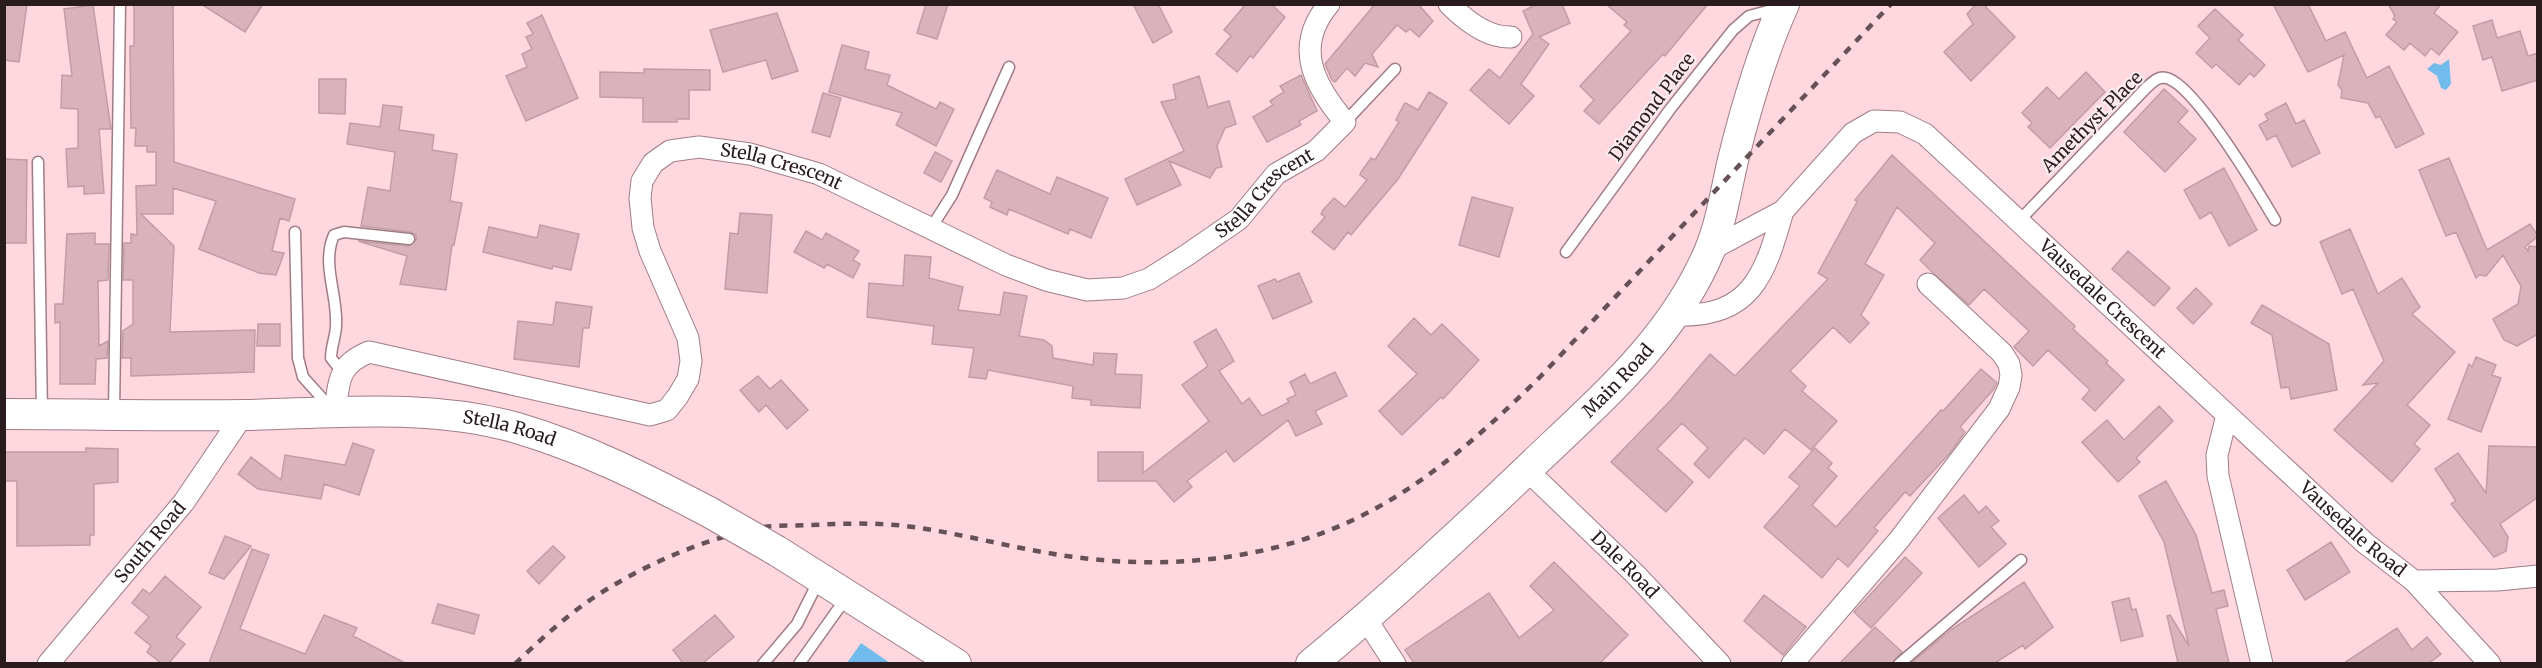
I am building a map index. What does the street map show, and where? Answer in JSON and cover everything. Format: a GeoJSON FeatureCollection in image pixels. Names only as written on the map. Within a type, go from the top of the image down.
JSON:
{"type":"FeatureCollection","features":[{"type":"Feature","properties":{"kind":"main road","name":"Main Road"},"geometry":{"type":"LineString","coordinates":[[1311,663],[1433,561],[1624,376],[1652,347],[1676,315],[1710,250],[1749,99],[1761,60],[1783,6]]}},
{"type":"Feature","properties":{"kind":"main road","name":"Stella Road"},"geometry":{"type":"LineString","coordinates":[[4,414],[42,414],[115,401],[243,415],[410,411],[465,417],[516,428],[622,467],[709,512],[777,551],[956,663]]}},
{"type":"Feature","properties":{"kind":"street"},"geometry":{"type":"LineString","coordinates":[[1329,4],[1313,27],[1309,54],[1311,66],[1328,101],[1345,122]]}},
{"type":"Feature","properties":{"kind":"street"},"geometry":{"type":"LineString","coordinates":[[1449,4],[1481,29],[1503,37],[1511,37]]}},
{"type":"Feature","properties":{"kind":"street","name":"Vausedale Crescent"},"geometry":{"type":"LineString","coordinates":[[1710,250],[1783,211],[1853,133],[1874,121],[1900,122],[1925,134],[2227,415]]}},
{"type":"Feature","properties":{"kind":"street","name":"Stella Crescent"},"geometry":{"type":"LineString","coordinates":[[342,372],[353,359],[369,352],[650,416],[667,410],[688,379],[691,361],[688,338],[650,251],[643,228],[640,198],[642,181],[653,163],[669,152],[699,147],[750,154],[819,174],[1006,265],[1046,280],[1087,290],[1123,288],[1149,279],[1239,219],[1276,174],[1316,151],[1345,122]]}},
{"type":"Feature","properties":{"kind":"street","name":"Vausedale Crescent"},"geometry":{"type":"LineString","coordinates":[[1676,315],[1711,314],[1736,304],[1760,272],[1775,238],[1783,211]]}},
{"type":"Feature","properties":{"kind":"street"},"geometry":{"type":"LineString","coordinates":[[1792,663],[1899,540],[1984,431],[2009,387],[2009,364],[2002,353],[1928,284]]}},
{"type":"Feature","properties":{"kind":"street"},"geometry":{"type":"LineString","coordinates":[[335,412],[342,372]]}},
{"type":"Feature","properties":{"kind":"street","name":"South Road"},"geometry":{"type":"LineString","coordinates":[[48,663],[184,502],[243,415]]}},
{"type":"Feature","properties":{"kind":"street"},"geometry":{"type":"LineString","coordinates":[[2227,415],[2217,455],[2218,476],[2262,663]]}},
{"type":"Feature","properties":{"kind":"street","name":"Vausedale Road"},"geometry":{"type":"LineString","coordinates":[[2227,415],[2298,478],[2365,543],[2415,581],[2499,580],[2538,576]]}},
{"type":"Feature","properties":{"kind":"street","name":"Dale Road"},"geometry":{"type":"LineString","coordinates":[[1527,470],[1635,574],[1720,663]]}},
{"type":"Feature","properties":{"kind":"street"},"geometry":{"type":"LineString","coordinates":[[2415,581],[2490,663]]}},
{"type":"Feature","properties":{"kind":"street"},"geometry":{"type":"LineString","coordinates":[[1366,619],[1395,663]]}},
{"type":"Feature","properties":{"kind":"lane"},"geometry":{"type":"LineString","coordinates":[[115,401],[120,4]]}},
{"type":"Feature","properties":{"kind":"lane","name":"Diamond Place"},"geometry":{"type":"LineString","coordinates":[[1566,252],[1671,108],[1733,30],[1749,16],[1783,6]]}},
{"type":"Feature","properties":{"kind":"lane"},"geometry":{"type":"LineString","coordinates":[[931,228],[952,195],[1010,67]]}},
{"type":"Feature","properties":{"kind":"lane"},"geometry":{"type":"LineString","coordinates":[[1345,122],[1395,69]]}},
{"type":"Feature","properties":{"kind":"lane","name":"Amethyst Place"},"geometry":{"type":"LineString","coordinates":[[2019,221],[2147,87],[2159,78],[2166,78],[2181,86],[2193,99],[2236,157],[2275,220]]}},
{"type":"Feature","properties":{"kind":"lane"},"geometry":{"type":"LineString","coordinates":[[39,162],[42,414]]}},
{"type":"Feature","properties":{"kind":"lane"},"geometry":{"type":"LineString","coordinates":[[295,232],[298,358],[303,377],[335,412]]}},
{"type":"Feature","properties":{"kind":"lane"},"geometry":{"type":"LineString","coordinates":[[342,372],[331,358],[336,326],[329,245],[334,235],[344,232],[409,239]]}},
{"type":"Feature","properties":{"kind":"lane"},"geometry":{"type":"LineString","coordinates":[[1899,663],[2021,560]]}},
{"type":"Feature","properties":{"kind":"lane"},"geometry":{"type":"LineString","coordinates":[[763,663],[797,624],[820,578]]}},
{"type":"Feature","properties":{"kind":"lane"},"geometry":{"type":"LineString","coordinates":[[799,663],[848,596]]}},
{"type":"Feature","properties":{"kind":"water"},"geometry":{"type":"Polygon","coordinates":[[[2449,59],[2451,84],[2446,90],[2441,88],[2437,76],[2427,69],[2434,63],[2441,65],[2449,59]]]}},
{"type":"Feature","properties":{"kind":"water"},"geometry":{"type":"Polygon","coordinates":[[[861,643],[890,663],[847,663],[861,643]]]}},
{"type":"Feature","properties":{"kind":"building"},"geometry":{"type":"Polygon","coordinates":[[[4,4],[27,4],[19,62],[4,60],[4,4]]]}},
{"type":"Feature","properties":{"kind":"building"},"geometry":{"type":"Polygon","coordinates":[[[134,4],[173,4],[174,162],[295,199],[289,221],[280,218],[272,251],[284,253],[276,275],[259,273],[199,249],[216,201],[173,188],[173,214],[141,214],[174,246],[170,332],[255,330],[254,372],[131,376],[131,358],[122,358],[123,331],[133,324],[133,280],[123,280],[124,243],[131,243],[131,234],[137,235],[136,186],[156,185],[156,152],[147,152],[147,146],[135,146],[136,128],[131,128],[130,46],[134,46],[134,4]]]}},
{"type":"Feature","properties":{"kind":"building"},"geometry":{"type":"Polygon","coordinates":[[[201,4],[263,4],[245,32],[201,4]]]}},
{"type":"Feature","properties":{"kind":"building"},"geometry":{"type":"Polygon","coordinates":[[[926,4],[948,4],[937,39],[917,33],[926,4]]]}},
{"type":"Feature","properties":{"kind":"building"},"geometry":{"type":"Polygon","coordinates":[[[1133,4],[1158,4],[1172,32],[1153,43],[1133,4]]]}},
{"type":"Feature","properties":{"kind":"building"},"geometry":{"type":"Polygon","coordinates":[[[1246,4],[1271,4],[1285,17],[1253,58],[1250,56],[1237,72],[1216,54],[1231,36],[1224,30],[1246,4]]]}},
{"type":"Feature","properties":{"kind":"building"},"geometry":{"type":"Polygon","coordinates":[[[1375,4],[1418,4],[1433,21],[1419,37],[1410,29],[1406,32],[1397,25],[1372,54],[1378,67],[1365,63],[1355,76],[1347,68],[1335,82],[1325,64],[1375,4]]]}},
{"type":"Feature","properties":{"kind":"building"},"geometry":{"type":"Polygon","coordinates":[[[1537,4],[1562,4],[1570,23],[1539,37],[1549,44],[1521,84],[1534,96],[1509,124],[1470,90],[1489,69],[1500,78],[1533,34],[1523,11],[1537,4]]]}},
{"type":"Feature","properties":{"kind":"building"},"geometry":{"type":"Polygon","coordinates":[[[1606,4],[1708,4],[1665,56],[1663,54],[1599,124],[1584,111],[1594,100],[1580,86],[1631,31],[1624,25],[1627,22],[1606,4]]]}},
{"type":"Feature","properties":{"kind":"building"},"geometry":{"type":"Polygon","coordinates":[[[1976,4],[1983,4],[2015,37],[1971,81],[1944,52],[1973,24],[1967,14],[1976,4]]]}},
{"type":"Feature","properties":{"kind":"building"},"geometry":{"type":"Polygon","coordinates":[[[2273,4],[2308,4],[2326,41],[2345,32],[2367,78],[2389,66],[2424,134],[2396,148],[2380,116],[2376,118],[2368,103],[2341,98],[2342,90],[2338,85],[2344,55],[2308,72],[2273,4]]]}},
{"type":"Feature","properties":{"kind":"building"},"geometry":{"type":"Polygon","coordinates":[[[2388,4],[2441,4],[2434,13],[2458,32],[2439,55],[2431,48],[2425,56],[2410,43],[2404,50],[2386,35],[2397,22],[2393,19],[2395,16],[2388,4]]]}},
{"type":"Feature","properties":{"kind":"building"},"geometry":{"type":"Polygon","coordinates":[[[93,5],[111,129],[99,129],[104,193],[84,194],[84,186],[68,187],[66,149],[78,148],[78,109],[61,108],[62,75],[72,76],[64,9],[93,5]]]}},
{"type":"Feature","properties":{"kind":"building"},"geometry":{"type":"Polygon","coordinates":[[[2215,9],[2243,35],[2238,40],[2265,65],[2254,77],[2250,73],[2239,85],[2216,64],[2212,68],[2196,53],[2210,38],[2198,26],[2215,9]]]}},
{"type":"Feature","properties":{"kind":"building"},"geometry":{"type":"Polygon","coordinates":[[[777,13],[798,71],[772,79],[766,60],[723,72],[710,30],[777,13]]]}},
{"type":"Feature","properties":{"kind":"building"},"geometry":{"type":"Polygon","coordinates":[[[542,15],[578,98],[526,121],[506,76],[527,67],[522,54],[532,49],[526,37],[533,34],[527,23],[542,15]]]}},
{"type":"Feature","properties":{"kind":"building"},"geometry":{"type":"Polygon","coordinates":[[[2492,20],[2497,38],[2520,31],[2528,56],[2538,53],[2538,80],[2502,91],[2492,57],[2483,60],[2473,26],[2492,20]]]}},
{"type":"Feature","properties":{"kind":"building"},"geometry":{"type":"Polygon","coordinates":[[[842,45],[869,52],[865,69],[890,75],[887,85],[936,109],[940,102],[954,109],[936,146],[896,125],[902,113],[829,92],[842,45]]]}},
{"type":"Feature","properties":{"kind":"building"},"geometry":{"type":"Polygon","coordinates":[[[644,69],[710,70],[710,90],[689,90],[689,119],[677,119],[677,122],[643,122],[643,98],[600,97],[600,72],[644,73],[644,69]]]}},
{"type":"Feature","properties":{"kind":"building"},"geometry":{"type":"Polygon","coordinates":[[[2086,72],[2105,92],[2050,148],[2028,127],[2032,123],[2022,113],[2047,87],[2059,99],[2086,72]]]}},
{"type":"Feature","properties":{"kind":"building"},"geometry":{"type":"Polygon","coordinates":[[[1301,75],[1317,111],[1299,121],[1301,125],[1267,142],[1253,117],[1273,105],[1270,101],[1284,92],[1280,86],[1301,75]]]}},
{"type":"Feature","properties":{"kind":"building"},"geometry":{"type":"Polygon","coordinates":[[[1199,76],[1208,107],[1229,101],[1236,124],[1225,128],[1217,146],[1222,167],[1216,168],[1210,178],[1169,161],[1181,185],[1137,205],[1125,179],[1184,151],[1161,102],[1176,99],[1173,85],[1199,76]]]}},
{"type":"Feature","properties":{"kind":"building"},"geometry":{"type":"Polygon","coordinates":[[[319,79],[346,79],[345,114],[319,113],[319,79]]]}},
{"type":"Feature","properties":{"kind":"building"},"geometry":{"type":"Polygon","coordinates":[[[2164,89],[2188,111],[2178,122],[2196,139],[2165,172],[2124,132],[2164,89]]]}},
{"type":"Feature","properties":{"kind":"building"},"geometry":{"type":"Polygon","coordinates":[[[1429,92],[1447,103],[1398,179],[1351,235],[1348,232],[1334,250],[1312,232],[1325,217],[1321,214],[1323,210],[1334,198],[1345,207],[1367,180],[1360,175],[1361,172],[1371,158],[1375,160],[1399,122],[1396,120],[1404,104],[1418,110],[1429,92]]]}},
{"type":"Feature","properties":{"kind":"building"},"geometry":{"type":"Polygon","coordinates":[[[823,93],[841,98],[830,137],[812,132],[823,93]]]}},
{"type":"Feature","properties":{"kind":"building"},"geometry":{"type":"Polygon","coordinates":[[[2286,103],[2296,124],[2304,120],[2320,153],[2292,167],[2276,135],[2267,140],[2259,125],[2268,120],[2265,114],[2286,103]]]}},
{"type":"Feature","properties":{"kind":"building"},"geometry":{"type":"Polygon","coordinates":[[[383,105],[402,107],[399,130],[434,135],[432,150],[457,154],[450,201],[462,203],[454,245],[452,245],[446,290],[400,284],[407,256],[358,241],[409,246],[416,240],[416,235],[410,232],[361,226],[368,187],[390,191],[395,152],[347,144],[350,123],[380,127],[383,105]]]}},
{"type":"Feature","properties":{"kind":"building"},"geometry":{"type":"Polygon","coordinates":[[[935,152],[952,161],[941,182],[924,173],[935,152]]]}},
{"type":"Feature","properties":{"kind":"building"},"geometry":{"type":"Polygon","coordinates":[[[1892,155],[2075,326],[2073,329],[2108,361],[2106,363],[2124,380],[2095,411],[2082,399],[2090,390],[2048,350],[2033,366],[2014,347],[2029,331],[1984,289],[1969,305],[1932,272],[1920,260],[1935,243],[1897,207],[1865,264],[1884,275],[1861,315],[1869,323],[1850,343],[1833,327],[1790,371],[1806,386],[1802,391],[1837,421],[1811,450],[1785,429],[1764,454],[1745,438],[1709,478],[1694,464],[1708,448],[1682,423],[1657,449],[1693,482],[1666,512],[1611,462],[1671,400],[1710,354],[1735,376],[1828,279],[1818,273],[1857,202],[1855,200],[1892,155]]]}},
{"type":"Feature","properties":{"kind":"building"},"geometry":{"type":"Polygon","coordinates":[[[2449,158],[2487,250],[2530,224],[2538,236],[2525,247],[2528,251],[2529,246],[2538,247],[2538,334],[2517,346],[2504,340],[2493,319],[2518,304],[2521,286],[2503,255],[2486,276],[2479,275],[2476,278],[2456,232],[2446,236],[2419,170],[2449,158]]]}},
{"type":"Feature","properties":{"kind":"building"},"geometry":{"type":"Polygon","coordinates":[[[4,159],[27,160],[26,243],[4,243],[4,159]]]}},
{"type":"Feature","properties":{"kind":"building"},"geometry":{"type":"Polygon","coordinates":[[[2224,168],[2257,230],[2229,246],[2211,212],[2200,219],[2184,190],[2224,168]]]}},
{"type":"Feature","properties":{"kind":"building"},"geometry":{"type":"Polygon","coordinates":[[[997,170],[1050,194],[1057,177],[1108,198],[1091,238],[1070,229],[1068,234],[1009,209],[1007,215],[990,207],[992,202],[984,198],[997,170]]]}},
{"type":"Feature","properties":{"kind":"building"},"geometry":{"type":"Polygon","coordinates":[[[1472,197],[1513,208],[1499,257],[1459,245],[1472,197]]]}},
{"type":"Feature","properties":{"kind":"building"},"geometry":{"type":"Polygon","coordinates":[[[740,213],[772,215],[767,293],[725,289],[730,233],[738,234],[740,213]]]}},
{"type":"Feature","properties":{"kind":"building"},"geometry":{"type":"Polygon","coordinates":[[[540,225],[579,234],[571,270],[553,266],[552,269],[483,252],[489,227],[537,238],[540,225]]]}},
{"type":"Feature","properties":{"kind":"building"},"geometry":{"type":"Polygon","coordinates":[[[2350,229],[2378,294],[2402,278],[2420,307],[2412,314],[2455,352],[2407,405],[2430,425],[2414,444],[2420,449],[2392,482],[2334,430],[2378,383],[2363,385],[2384,361],[2353,289],[2342,294],[2320,242],[2350,229]]]}},
{"type":"Feature","properties":{"kind":"building"},"geometry":{"type":"Polygon","coordinates":[[[806,231],[822,240],[826,233],[859,251],[853,260],[860,264],[853,278],[827,264],[824,268],[794,252],[806,231]]]}},
{"type":"Feature","properties":{"kind":"building"},"geometry":{"type":"Polygon","coordinates":[[[95,233],[95,244],[109,244],[108,280],[98,281],[99,346],[108,341],[107,358],[96,359],[95,384],[60,384],[60,322],[55,323],[55,304],[63,304],[67,234],[95,233]]]}},
{"type":"Feature","properties":{"kind":"building"},"geometry":{"type":"Polygon","coordinates":[[[2128,251],[2170,288],[2154,306],[2112,269],[2128,251]]]}},
{"type":"Feature","properties":{"kind":"building"},"geometry":{"type":"Polygon","coordinates":[[[905,255],[931,257],[929,278],[963,287],[958,310],[1000,315],[1004,292],[1027,296],[1019,336],[1044,340],[1052,346],[1053,358],[1093,365],[1094,353],[1117,354],[1115,374],[1142,375],[1140,408],[1091,405],[1091,400],[1072,398],[1073,386],[988,370],[986,379],[969,377],[974,348],[932,344],[934,326],[867,317],[869,283],[903,286],[905,255]]]}},
{"type":"Feature","properties":{"kind":"building"},"geometry":{"type":"Polygon","coordinates":[[[1299,273],[1312,302],[1273,319],[1258,286],[1275,279],[1277,282],[1299,273]]]}},
{"type":"Feature","properties":{"kind":"building"},"geometry":{"type":"Polygon","coordinates":[[[2196,288],[2212,304],[2193,324],[2177,308],[2196,288]]]}},
{"type":"Feature","properties":{"kind":"building"},"geometry":{"type":"Polygon","coordinates":[[[556,302],[592,307],[589,328],[583,328],[579,367],[514,359],[518,321],[553,325],[556,302]]]}},
{"type":"Feature","properties":{"kind":"building"},"geometry":{"type":"Polygon","coordinates":[[[2262,305],[2329,344],[2337,390],[2291,399],[2289,387],[2281,388],[2272,335],[2251,323],[2262,305]]]}},
{"type":"Feature","properties":{"kind":"building"},"geometry":{"type":"Polygon","coordinates":[[[1414,318],[1431,335],[1442,324],[1479,360],[1443,399],[1441,397],[1402,435],[1379,411],[1417,374],[1388,346],[1414,318]]]}},
{"type":"Feature","properties":{"kind":"building"},"geometry":{"type":"Polygon","coordinates":[[[258,324],[280,324],[280,346],[257,346],[258,324]]]}},
{"type":"Feature","properties":{"kind":"building"},"geometry":{"type":"Polygon","coordinates":[[[1216,329],[1234,361],[1219,371],[1242,404],[1249,398],[1262,416],[1289,402],[1287,399],[1296,395],[1290,382],[1305,374],[1310,384],[1335,372],[1347,396],[1315,411],[1322,424],[1296,436],[1288,420],[1234,462],[1226,451],[1187,481],[1192,487],[1174,502],[1156,481],[1098,481],[1098,452],[1143,452],[1143,473],[1209,421],[1182,385],[1208,366],[1194,342],[1216,329]]]}},
{"type":"Feature","properties":{"kind":"building"},"geometry":{"type":"Polygon","coordinates":[[[2476,357],[2496,365],[2492,375],[2501,378],[2481,432],[2448,419],[2469,364],[2472,367],[2476,357]]]}},
{"type":"Feature","properties":{"kind":"building"},"geometry":{"type":"Polygon","coordinates":[[[1981,369],[1997,383],[1960,427],[1965,432],[1950,453],[1910,496],[1905,492],[1874,528],[1878,531],[1848,567],[1838,558],[1822,578],[1764,527],[1800,486],[1789,477],[1815,448],[1832,463],[1828,468],[1837,476],[1812,505],[1836,527],[1981,369]]]}},
{"type":"Feature","properties":{"kind":"building"},"geometry":{"type":"Polygon","coordinates":[[[758,376],[770,389],[781,380],[808,410],[787,429],[766,405],[759,412],[740,390],[758,376]]]}},
{"type":"Feature","properties":{"kind":"building"},"geometry":{"type":"Polygon","coordinates":[[[2159,406],[2173,421],[2136,458],[2140,462],[2118,482],[2082,442],[2107,420],[2124,440],[2159,406]]]}},
{"type":"Feature","properties":{"kind":"building"},"geometry":{"type":"Polygon","coordinates":[[[353,443],[374,450],[359,495],[324,484],[321,499],[258,489],[238,474],[251,457],[281,480],[285,455],[345,465],[353,443]]]}},
{"type":"Feature","properties":{"kind":"building"},"geometry":{"type":"Polygon","coordinates":[[[2489,446],[2538,447],[2538,497],[2500,524],[2508,537],[2506,551],[2494,557],[2451,504],[2456,501],[2435,469],[2458,453],[2486,493],[2489,446]]]}},
{"type":"Feature","properties":{"kind":"building"},"geometry":{"type":"Polygon","coordinates":[[[86,448],[118,449],[118,482],[94,484],[94,535],[90,535],[90,545],[17,546],[17,481],[4,481],[4,452],[86,452],[86,448]]]}},
{"type":"Feature","properties":{"kind":"building"},"geometry":{"type":"Polygon","coordinates":[[[2166,481],[2196,535],[2212,593],[2224,590],[2228,606],[2216,609],[2229,663],[2178,663],[2167,616],[2170,615],[2189,646],[2164,542],[2139,496],[2166,481]]]}},
{"type":"Feature","properties":{"kind":"building"},"geometry":{"type":"Polygon","coordinates":[[[1964,495],[1979,513],[1986,506],[1999,521],[1991,527],[2006,544],[1979,567],[1938,518],[1964,495]]]}},
{"type":"Feature","properties":{"kind":"building"},"geometry":{"type":"Polygon","coordinates":[[[225,536],[251,546],[224,579],[209,573],[225,536]]]}},
{"type":"Feature","properties":{"kind":"building"},"geometry":{"type":"Polygon","coordinates":[[[2331,542],[2350,572],[2305,600],[2287,570],[2331,542]]]}},
{"type":"Feature","properties":{"kind":"building"},"geometry":{"type":"Polygon","coordinates":[[[553,546],[565,557],[539,584],[527,571],[553,546]]]}},
{"type":"Feature","properties":{"kind":"building"},"geometry":{"type":"Polygon","coordinates":[[[252,549],[269,555],[240,629],[305,654],[324,615],[357,628],[353,636],[405,663],[209,663],[252,549]]]}},
{"type":"Feature","properties":{"kind":"building"},"geometry":{"type":"Polygon","coordinates":[[[1905,557],[1922,573],[1871,628],[1854,612],[1905,557]]]}},
{"type":"Feature","properties":{"kind":"building"},"geometry":{"type":"Polygon","coordinates":[[[1554,562],[1628,635],[1600,663],[1414,663],[1405,650],[1489,593],[1519,638],[1554,610],[1530,586],[1554,562]]]}},
{"type":"Feature","properties":{"kind":"building"},"geometry":{"type":"Polygon","coordinates":[[[165,576],[201,607],[176,637],[185,644],[169,663],[161,663],[147,652],[151,646],[135,633],[149,617],[132,603],[143,589],[150,594],[165,576]]]}},
{"type":"Feature","properties":{"kind":"building"},"geometry":{"type":"Polygon","coordinates":[[[2024,582],[2053,627],[2025,649],[2023,645],[1995,663],[1911,663],[1952,629],[2024,582]]]}},
{"type":"Feature","properties":{"kind":"building"},"geometry":{"type":"Polygon","coordinates":[[[1764,595],[1806,627],[1783,655],[1744,621],[1764,595]]]}},
{"type":"Feature","properties":{"kind":"building"},"geometry":{"type":"Polygon","coordinates":[[[2129,598],[2132,610],[2136,609],[2143,636],[2121,641],[2112,602],[2129,598]]]}},
{"type":"Feature","properties":{"kind":"building"},"geometry":{"type":"Polygon","coordinates":[[[438,604],[479,615],[474,634],[432,623],[438,604]]]}},
{"type":"Feature","properties":{"kind":"building"},"geometry":{"type":"Polygon","coordinates":[[[715,615],[734,637],[703,663],[683,663],[673,650],[715,615]]]}},
{"type":"Feature","properties":{"kind":"building"},"geometry":{"type":"Polygon","coordinates":[[[1875,627],[1902,652],[1892,663],[1840,663],[1875,627]]]}},
{"type":"Feature","properties":{"kind":"building"},"geometry":{"type":"Polygon","coordinates":[[[2397,628],[2412,650],[2427,637],[2441,654],[2429,663],[2344,663],[2397,628]]]}},
{"type":"Feature","properties":{"kind":"railway"},"geometry":{"type":"LineString","coordinates":[[515,664],[573,613],[612,586],[675,554],[719,538],[764,527],[893,525],[1085,558],[1181,562],[1275,548],[1305,539],[1372,511],[1432,472],[1460,450],[1540,377],[1891,4]]}}]}
